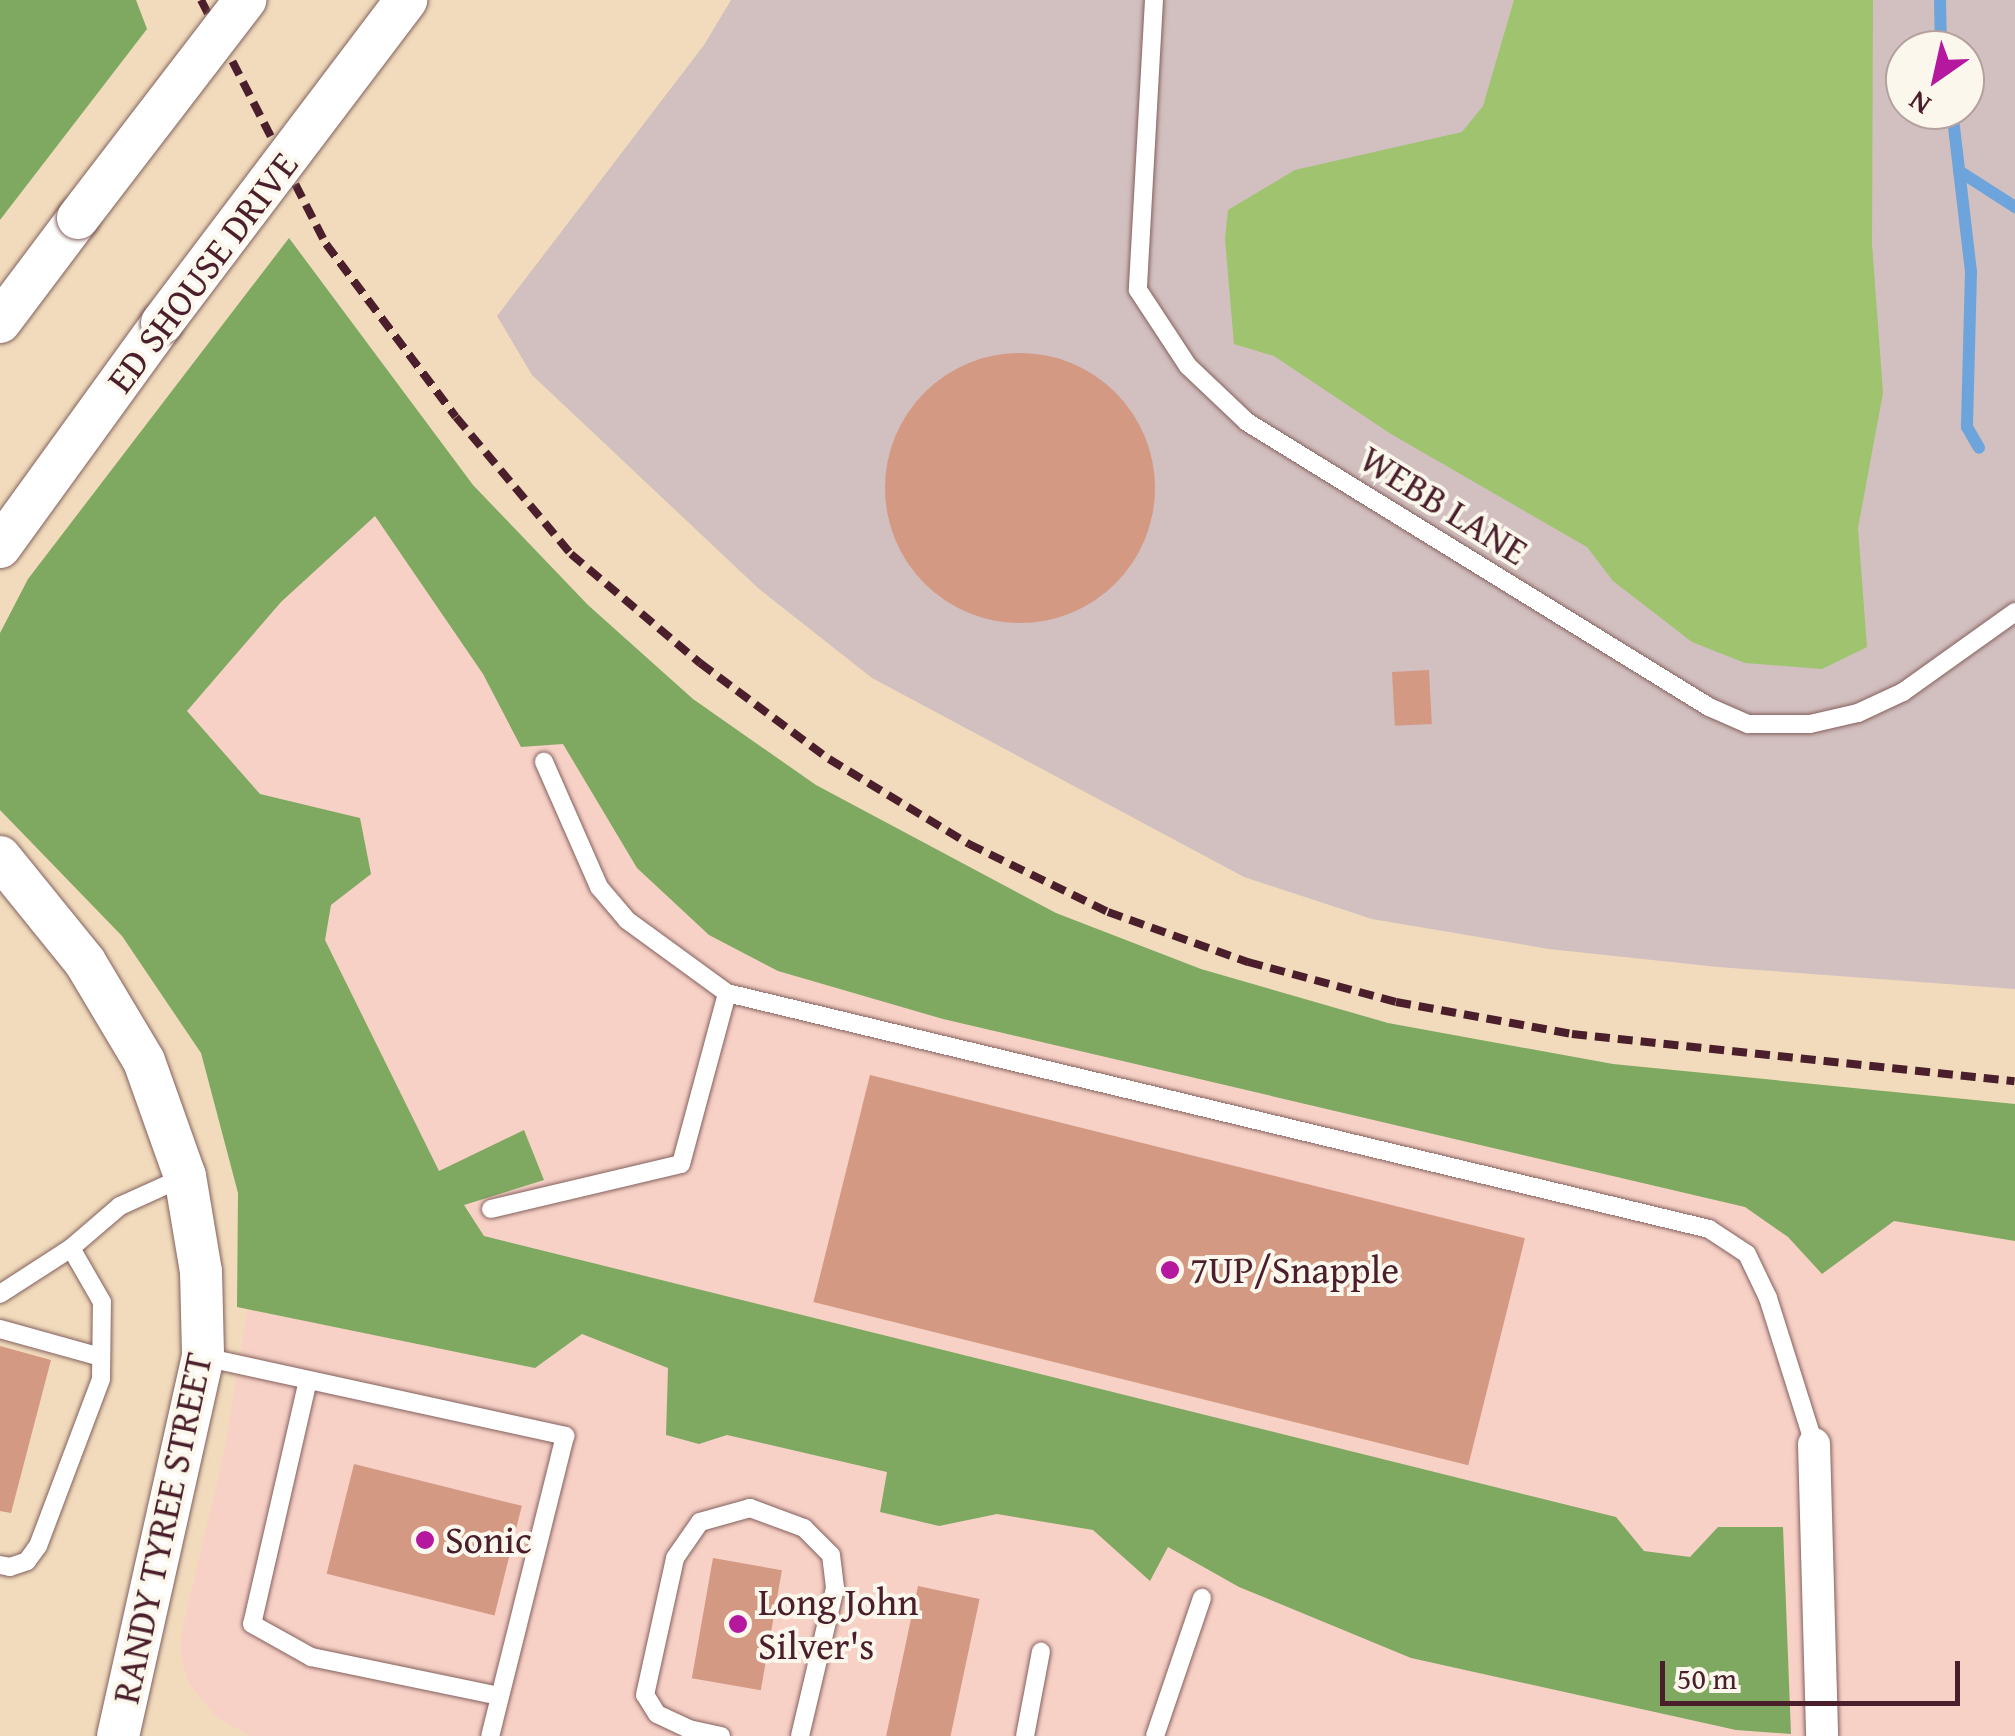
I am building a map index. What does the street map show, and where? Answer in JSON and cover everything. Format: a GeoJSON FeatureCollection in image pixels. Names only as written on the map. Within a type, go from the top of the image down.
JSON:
{"type":"FeatureCollection","features":[{"type":"Feature","properties":{"kind":"street"},"geometry":{"type":"LineString","coordinates":[[0,322],[245,0]]}},
{"type":"Feature","properties":{"kind":"street","name":"ED SHOUSE DRIVE"},"geometry":{"type":"LineString","coordinates":[[0,547],[162,323],[406,0]]}},
{"type":"Feature","properties":{"kind":"street","name":"RANDY TYREE STREET"},"geometry":{"type":"LineString","coordinates":[[0,857],[85,962],[144,1061],[186,1176],[201,1272],[203,1356],[118,1736]]}},
{"type":"Feature","properties":{"kind":"street","name":"RANDY TYREE STREET"},"geometry":{"type":"LineString","coordinates":[[0,891],[60,933]]}},
{"type":"Feature","properties":{"kind":"street"},"geometry":{"type":"LineString","coordinates":[[1814,1444],[1822,1736]]}},
{"type":"Feature","properties":{"kind":"lane","name":"WEBB LANE"},"geometry":{"type":"LineString","coordinates":[[1154,0],[1138,290],[1188,366],[1247,422],[1710,707],[1748,724],[1810,724],[1858,714],[1903,692],[2015,612]]}},
{"type":"Feature","properties":{"kind":"lane"},"geometry":{"type":"LineString","coordinates":[[544,762],[599,887],[626,920],[726,993],[1709,1229],[1747,1254],[1768,1298],[1814,1444]]}},
{"type":"Feature","properties":{"kind":"lane"},"geometry":{"type":"LineString","coordinates":[[491,1209],[681,1164],[726,993]]}},
{"type":"Feature","properties":{"kind":"lane"},"geometry":{"type":"LineString","coordinates":[[0,1294],[71,1248],[120,1206],[186,1176]]}},
{"type":"Feature","properties":{"kind":"lane"},"geometry":{"type":"LineString","coordinates":[[0,1565],[27,1561],[38,1546],[100,1379],[102,1302],[71,1248]]}},
{"type":"Feature","properties":{"kind":"lane"},"geometry":{"type":"LineString","coordinates":[[0,1329],[101,1357]]}},
{"type":"Feature","properties":{"kind":"lane"},"geometry":{"type":"LineString","coordinates":[[203,1356],[566,1436],[490,1736]]}},
{"type":"Feature","properties":{"kind":"lane"},"geometry":{"type":"LineString","coordinates":[[308,1380],[252,1624],[311,1656],[500,1696]]}},
{"type":"Feature","properties":{"kind":"lane"},"geometry":{"type":"LineString","coordinates":[[722,1736],[689,1729],[657,1714],[646,1694],[675,1558],[700,1522],[750,1508],[804,1528],[831,1556],[835,1588],[800,1736]]}},
{"type":"Feature","properties":{"kind":"lane"},"geometry":{"type":"LineString","coordinates":[[1155,1736],[1202,1598]]}},
{"type":"Feature","properties":{"kind":"lane"},"geometry":{"type":"LineString","coordinates":[[1024,1736],[1041,1652]]}},
{"type":"Feature","properties":{"kind":"shaded area"},"geometry":{"type":"Polygon","coordinates":[[[731,0],[2015,0],[2015,989],[1718,967],[1549,949],[1372,919],[1244,877],[872,678],[758,588],[532,375],[497,316],[704,45],[731,0]]]}},
{"type":"Feature","properties":{"kind":"shaded area"},"geometry":{"type":"Polygon","coordinates":[[[461,483],[668,699],[875,852],[1314,1032],[2015,1122],[2015,1736],[251,1736],[217,1718],[189,1684],[181,1656],[182,1631],[225,1449],[256,1255],[216,1047],[0,656],[461,483]]]}},
{"type":"Feature","properties":{"kind":"green space"},"geometry":{"type":"Polygon","coordinates":[[[0,0],[136,0],[147,29],[0,220],[0,0]]]}},
{"type":"Feature","properties":{"kind":"green space"},"geometry":{"type":"Polygon","coordinates":[[[1514,0],[1873,0],[1872,244],[1883,393],[1858,528],[1867,647],[1822,669],[1745,663],[1692,642],[1613,581],[1587,547],[1391,434],[1274,356],[1234,344],[1225,239],[1228,210],[1295,170],[1462,132],[1483,106],[1514,0]]]}},
{"type":"Feature","properties":{"kind":"green space"},"geometry":{"type":"Polygon","coordinates":[[[289,238],[473,485],[588,605],[693,699],[816,785],[1056,913],[1201,969],[1388,1023],[1613,1064],[2015,1104],[2015,1241],[1894,1221],[1822,1274],[1788,1237],[1745,1207],[943,1019],[778,971],[709,935],[637,868],[563,744],[521,747],[483,674],[375,516],[281,602],[187,711],[260,794],[360,818],[371,874],[331,905],[325,940],[439,1171],[524,1130],[544,1180],[464,1205],[484,1236],[1616,1517],[1644,1551],[1690,1557],[1718,1527],[1783,1527],[1791,1734],[1736,1730],[1411,1658],[1239,1587],[1168,1547],[1150,1581],[1093,1530],[997,1514],[939,1526],[880,1512],[887,1472],[727,1435],[699,1444],[666,1435],[668,1368],[582,1334],[535,1368],[237,1307],[238,1193],[201,1053],[122,936],[0,810],[0,633],[28,579],[289,238]]]}},
{"type":"Feature","properties":{"kind":"building"},"geometry":{"type":"Polygon","coordinates":[[[1020,353],[1072,363],[1115,393],[1145,436],[1155,488],[1145,540],[1115,583],[1072,613],[1020,623],[968,613],[925,583],[895,540],[885,488],[895,436],[925,393],[968,363],[1020,353]]]}},
{"type":"Feature","properties":{"kind":"building"},"geometry":{"type":"Polygon","coordinates":[[[1429,670],[1432,724],[1395,726],[1392,672],[1429,670]]]}},
{"type":"Feature","properties":{"kind":"building","name":"7UP/Snapple"},"geometry":{"type":"Polygon","coordinates":[[[870,1075],[1525,1238],[1468,1465],[813,1302],[870,1075]]]}},
{"type":"Feature","properties":{"kind":"building"},"geometry":{"type":"Polygon","coordinates":[[[0,1346],[51,1360],[11,1513],[0,1511],[0,1346]]]}},
{"type":"Feature","properties":{"kind":"building","name":"Sonic"},"geometry":{"type":"Polygon","coordinates":[[[354,1464],[522,1506],[495,1615],[327,1574],[354,1464]]]}},
{"type":"Feature","properties":{"kind":"building","name":"Long John Silver's"},"geometry":{"type":"Polygon","coordinates":[[[713,1558],[782,1570],[761,1690],[692,1678],[713,1558]]]}},
{"type":"Feature","properties":{"kind":"building"},"geometry":{"type":"Polygon","coordinates":[[[918,1586],[980,1599],[951,1736],[886,1736],[918,1586]]]}},
{"type":"Feature","properties":{"kind":"waterway"},"geometry":{"type":"LineString","coordinates":[[1940,0],[1941,30]]}},
{"type":"Feature","properties":{"kind":"waterway"},"geometry":{"type":"LineString","coordinates":[[1954,130],[1971,272],[1967,427],[1979,448]]}},
{"type":"Feature","properties":{"kind":"waterway"},"geometry":{"type":"LineString","coordinates":[[1959,171],[2015,207]]}},
{"type":"Feature","properties":{"kind":"railway"},"geometry":{"type":"LineString","coordinates":[[201,0],[326,244],[456,417],[571,554],[700,663],[829,759],[969,844],[1108,912],[1248,962],[1396,1002],[1572,1034],[2015,1081]]}},
{"type":"Feature","properties":{"kind":"place","name":"7UP/Snapple"},"geometry":{"type":"Point","coordinates":[1170,1270]}},
{"type":"Feature","properties":{"kind":"place","name":"Sonic"},"geometry":{"type":"Point","coordinates":[425,1540]}},
{"type":"Feature","properties":{"kind":"place","name":"Long John Silver's"},"geometry":{"type":"Point","coordinates":[738,1624]}}]}
